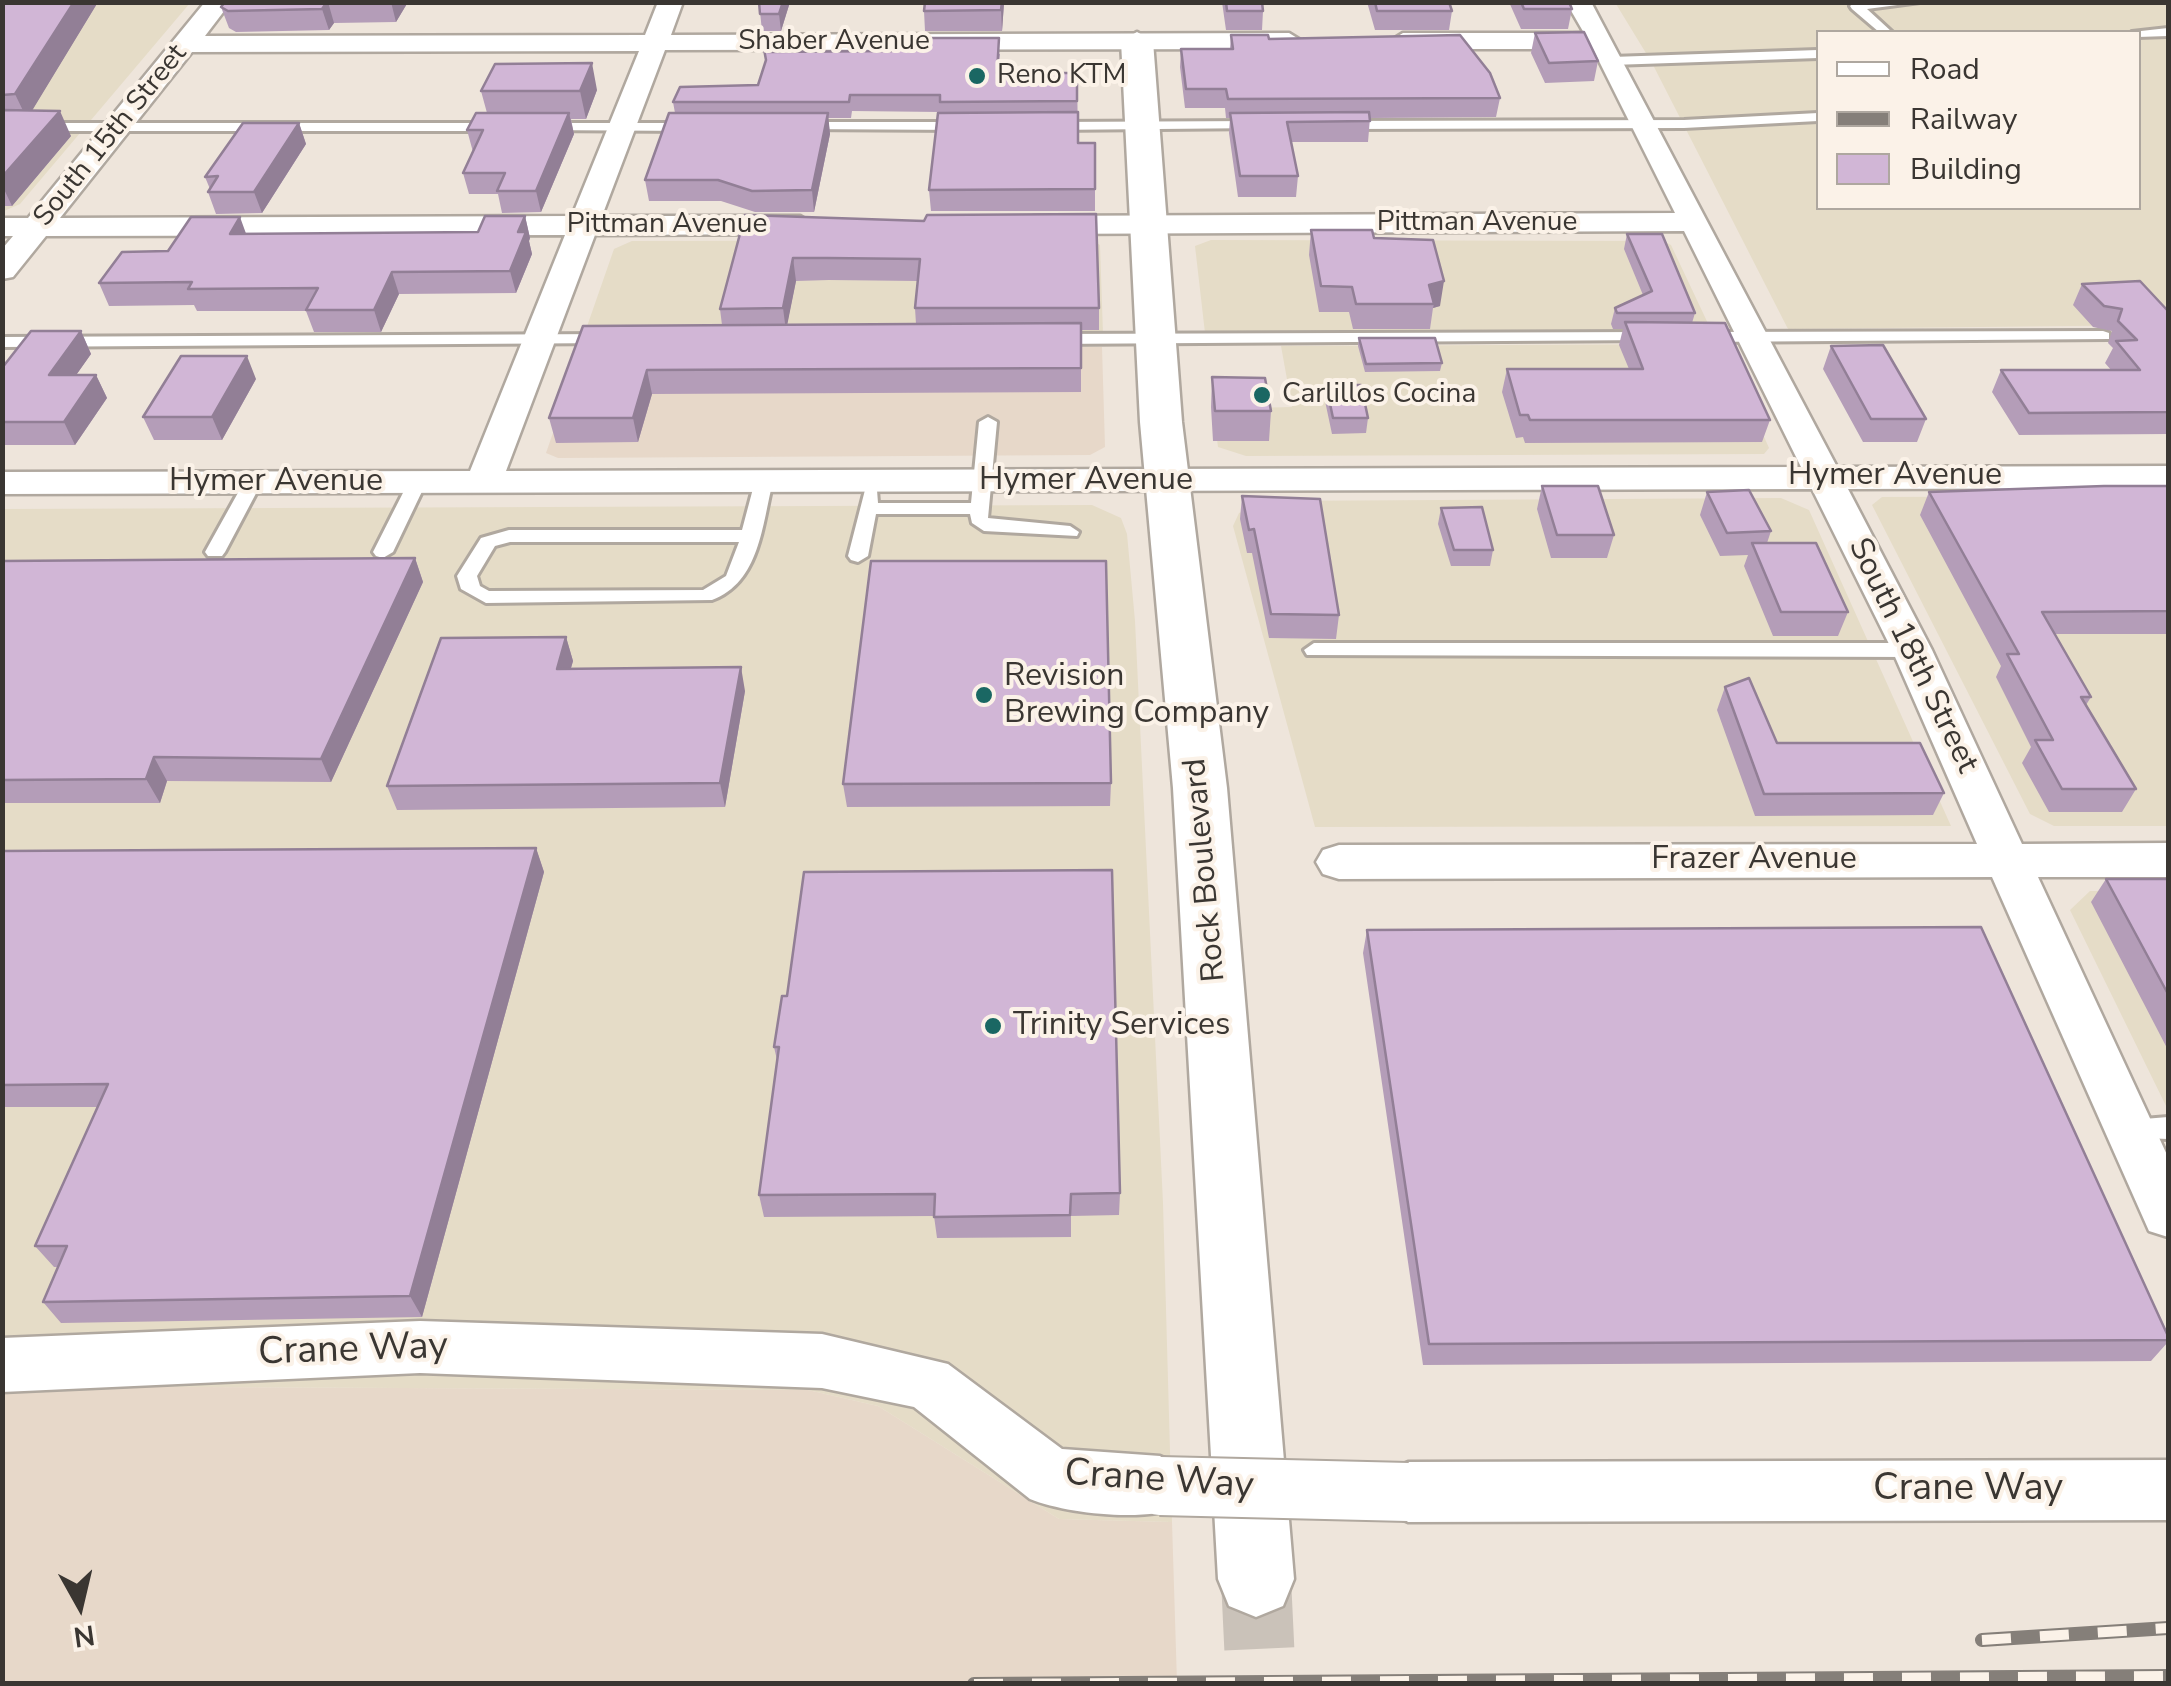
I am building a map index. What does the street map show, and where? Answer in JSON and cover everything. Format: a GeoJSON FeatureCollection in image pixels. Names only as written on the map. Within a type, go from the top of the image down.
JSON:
{"type":"FeatureCollection","features":[{"type":"Feature","properties":{"kind":"main road","name":"Rock Boulevard"},"geometry":{"type":"LineString","coordinates":[[1136,24],[1166,482],[1200,788],[1256,1579]]}},
{"type":"Feature","properties":{"kind":"street","name":"South 15th Street"},"geometry":{"type":"LineString","coordinates":[[2,270],[219,2]]}},
{"type":"Feature","properties":{"kind":"street"},"geometry":{"type":"LineString","coordinates":[[484,480],[671,2]]}},
{"type":"Feature","properties":{"kind":"street","name":"South 18th Street"},"geometry":{"type":"LineString","coordinates":[[1578,2],[1607,50],[1690,222],[1824,476],[1912,650],[2010,859],[2149,1128],[2168,1214]]}},
{"type":"Feature","properties":{"kind":"street","name":"Shaber Avenue"},"geometry":{"type":"LineString","coordinates":[[186,44],[655,42],[1136,24],[1322,41]]}},
{"type":"Feature","properties":{"kind":"street"},"geometry":{"type":"LineString","coordinates":[[1382,41],[1607,50]]}},
{"type":"Feature","properties":{"kind":"street","name":"Pittman Avenue"},"geometry":{"type":"LineString","coordinates":[[998,224],[1690,222]]}},
{"type":"Feature","properties":{"kind":"street","name":"Pittman Avenue"},"geometry":{"type":"LineString","coordinates":[[2,227],[820,224]]}},
{"type":"Feature","properties":{"kind":"street","name":"Hymer Avenue"},"geometry":{"type":"LineString","coordinates":[[2,483],[764,481],[871,495],[982,494],[1166,482],[2168,477]]}},
{"type":"Feature","properties":{"kind":"street","name":"Frazer Avenue"},"geometry":{"type":"LineString","coordinates":[[1338,862],[2168,860]]}},
{"type":"Feature","properties":{"kind":"street","name":"Crane Way"},"geometry":{"type":"LineString","coordinates":[[2,1364],[420,1347],[822,1361],[928,1384],[1052,1478],[1160,1486],[1408,1492],[2168,1490]]}},
{"type":"Feature","properties":{"kind":"lane"},"geometry":{"type":"LineString","coordinates":[[1884,30],[1856,6],[1914,2]]}},
{"type":"Feature","properties":{"kind":"lane"},"geometry":{"type":"LineString","coordinates":[[2141,33],[2168,32]]}},
{"type":"Feature","properties":{"kind":"lane"},"geometry":{"type":"LineString","coordinates":[[1607,50],[1816,54]]}},
{"type":"Feature","properties":{"kind":"lane"},"geometry":{"type":"LineString","coordinates":[[1314,125],[1643,124],[1816,117]]}},
{"type":"Feature","properties":{"kind":"lane"},"geometry":{"type":"LineString","coordinates":[[2,128],[718,126]]}},
{"type":"Feature","properties":{"kind":"lane"},"geometry":{"type":"LineString","coordinates":[[776,126],[987,126]]}},
{"type":"Feature","properties":{"kind":"lane"},"geometry":{"type":"LineString","coordinates":[[1026,126],[1276,126]]}},
{"type":"Feature","properties":{"kind":"lane"},"geometry":{"type":"LineString","coordinates":[[1028,338],[2103,336]]}},
{"type":"Feature","properties":{"kind":"lane"},"geometry":{"type":"LineString","coordinates":[[2,342],[637,339]]}},
{"type":"Feature","properties":{"kind":"lane"},"geometry":{"type":"LineString","coordinates":[[988,422],[979,519],[994,529],[1070,532]]}},
{"type":"Feature","properties":{"kind":"lane"},"geometry":{"type":"LineString","coordinates":[[383,552],[418,481]]}},
{"type":"Feature","properties":{"kind":"lane"},"geometry":{"type":"LineString","coordinates":[[749,536],[510,536],[488,542],[467,576],[471,590],[486,597],[705,596],[726,587],[738,575],[749,536],[764,481]]}},
{"type":"Feature","properties":{"kind":"lane"},"geometry":{"type":"LineString","coordinates":[[215,552],[253,482]]}},
{"type":"Feature","properties":{"kind":"lane"},"geometry":{"type":"LineString","coordinates":[[858,556],[871,495]]}},
{"type":"Feature","properties":{"kind":"lane"},"geometry":{"type":"LineString","coordinates":[[1314,650],[1912,650]]}},
{"type":"Feature","properties":{"kind":"shaded area"},"geometry":{"type":"Polygon","coordinates":[[[2,3],[190,3],[20,204],[4,211],[2,3]]]}},
{"type":"Feature","properties":{"kind":"shaded area"},"geometry":{"type":"Polygon","coordinates":[[[1590,3],[2168,3],[2168,325],[1788,329],[1652,63],[1616,4],[1590,3]]]}},
{"type":"Feature","properties":{"kind":"shaded area"},"geometry":{"type":"Polygon","coordinates":[[[1092,240],[1100,245],[1103,334],[584,335],[614,249],[632,241],[1092,240]]]}},
{"type":"Feature","properties":{"kind":"shaded area"},"geometry":{"type":"Polygon","coordinates":[[[1211,240],[1663,241],[1671,245],[1712,332],[1205,333],[1195,246],[1211,240]]]}},
{"type":"Feature","properties":{"kind":"shaded area"},"geometry":{"type":"Polygon","coordinates":[[[1723,344],[1769,448],[1764,454],[1246,456],[1218,447],[1213,409],[1292,407],[1281,346],[1723,344]]]}},
{"type":"Feature","properties":{"kind":"shaded area"},"geometry":{"type":"Polygon","coordinates":[[[1102,347],[1105,447],[1090,455],[558,458],[546,453],[582,349],[1102,347]]]}},
{"type":"Feature","properties":{"kind":"shaded area"},"geometry":{"type":"Polygon","coordinates":[[[2168,496],[2168,826],[2054,826],[2030,814],[1872,505],[1882,497],[2168,496]]]}},
{"type":"Feature","properties":{"kind":"shaded area"},"geometry":{"type":"Polygon","coordinates":[[[1781,498],[1809,510],[1951,826],[1315,827],[1233,526],[1239,513],[1271,501],[1781,498]]]}},
{"type":"Feature","properties":{"kind":"shaded area"},"geometry":{"type":"Polygon","coordinates":[[[1092,505],[1121,518],[1127,534],[1135,621],[1163,1203],[1172,1522],[1059,1519],[878,1406],[808,1390],[3,1386],[3,509],[1092,505]]]}},
{"type":"Feature","properties":{"kind":"shaded area"},"geometry":{"type":"Polygon","coordinates":[[[2090,891],[2168,891],[2168,1110],[2070,910],[2090,891]]]}},
{"type":"Feature","properties":{"kind":"shaded area"},"geometry":{"type":"Polygon","coordinates":[[[3,1386],[808,1390],[878,1406],[1059,1519],[1172,1522],[1177,1683],[3,1684],[3,1386]]]}},
{"type":"Feature","properties":{"kind":"building"},"geometry":{"type":"Polygon","coordinates":[[[2,2],[74,2],[15,94],[2,95],[2,2]]]}},
{"type":"Feature","properties":{"kind":"building"},"geometry":{"type":"Polygon","coordinates":[[[225,2],[327,2],[322,9],[228,11],[221,7],[225,2]]]}},
{"type":"Feature","properties":{"kind":"building"},"geometry":{"type":"Polygon","coordinates":[[[759,2],[783,2],[779,14],[760,14],[759,2]]]}},
{"type":"Feature","properties":{"kind":"building"},"geometry":{"type":"Polygon","coordinates":[[[925,2],[1002,2],[1001,10],[924,11],[925,2]]]}},
{"type":"Feature","properties":{"kind":"building"},"geometry":{"type":"Polygon","coordinates":[[[1226,2],[1262,2],[1263,11],[1227,11],[1226,2]]]}},
{"type":"Feature","properties":{"kind":"building"},"geometry":{"type":"Polygon","coordinates":[[[1375,2],[1449,2],[1452,11],[1377,11],[1375,2]]]}},
{"type":"Feature","properties":{"kind":"building"},"geometry":{"type":"Polygon","coordinates":[[[1521,2],[1569,2],[1572,9],[1524,9],[1521,2]]]}},
{"type":"Feature","properties":{"kind":"building"},"geometry":{"type":"Polygon","coordinates":[[[1584,32],[1598,61],[1549,63],[1535,33],[1584,32]]]}},
{"type":"Feature","properties":{"kind":"building"},"geometry":{"type":"Polygon","coordinates":[[[1231,35],[1268,35],[1269,39],[1460,35],[1490,73],[1500,98],[1228,99],[1226,89],[1186,89],[1181,49],[1233,49],[1231,35]]]}},
{"type":"Feature","properties":{"kind":"building"},"geometry":{"type":"Polygon","coordinates":[[[762,38],[772,38],[768,52],[892,51],[893,46],[923,46],[923,38],[999,38],[997,73],[1077,73],[1077,101],[940,102],[940,95],[850,95],[849,102],[673,102],[680,87],[758,85],[766,60],[762,38]]]}},
{"type":"Feature","properties":{"kind":"building"},"geometry":{"type":"Polygon","coordinates":[[[592,63],[580,91],[481,91],[495,64],[592,63]]]}},
{"type":"Feature","properties":{"kind":"building"},"geometry":{"type":"Polygon","coordinates":[[[2,110],[60,111],[2,177],[2,110]]]}},
{"type":"Feature","properties":{"kind":"building"},"geometry":{"type":"Polygon","coordinates":[[[1078,112],[1078,143],[1095,143],[1095,189],[929,190],[938,113],[1078,112]]]}},
{"type":"Feature","properties":{"kind":"building"},"geometry":{"type":"Polygon","coordinates":[[[1369,112],[1370,121],[1287,122],[1298,176],[1240,176],[1230,113],[1369,112]]]}},
{"type":"Feature","properties":{"kind":"building"},"geometry":{"type":"Polygon","coordinates":[[[476,113],[569,113],[536,191],[497,191],[505,173],[463,173],[483,130],[467,130],[476,113]]]}},
{"type":"Feature","properties":{"kind":"building"},"geometry":{"type":"Polygon","coordinates":[[[669,113],[828,113],[812,190],[752,191],[718,180],[645,180],[669,113]]]}},
{"type":"Feature","properties":{"kind":"building"},"geometry":{"type":"Polygon","coordinates":[[[243,123],[299,123],[254,192],[208,192],[218,176],[205,177],[243,123]]]}},
{"type":"Feature","properties":{"kind":"building"},"geometry":{"type":"Polygon","coordinates":[[[1096,214],[1099,308],[915,308],[920,259],[793,258],[783,308],[720,309],[745,215],[924,221],[927,215],[1096,214]]]}},
{"type":"Feature","properties":{"kind":"building"},"geometry":{"type":"Polygon","coordinates":[[[485,216],[525,216],[518,232],[526,232],[510,271],[392,272],[374,310],[306,310],[318,288],[188,289],[192,282],[99,283],[122,252],[168,251],[191,217],[240,217],[230,234],[478,232],[485,216]]]}},
{"type":"Feature","properties":{"kind":"building"},"geometry":{"type":"Polygon","coordinates":[[[1311,230],[1372,230],[1374,238],[1433,240],[1444,281],[1429,285],[1434,304],[1356,304],[1352,287],[1321,286],[1311,230]]]}},
{"type":"Feature","properties":{"kind":"building"},"geometry":{"type":"Polygon","coordinates":[[[1627,234],[1662,234],[1695,313],[1617,313],[1615,308],[1652,291],[1627,234]]]}},
{"type":"Feature","properties":{"kind":"building"},"geometry":{"type":"Polygon","coordinates":[[[2140,281],[2168,311],[2168,412],[2029,413],[2001,370],[2140,370],[2116,341],[2137,340],[2118,321],[2122,309],[2104,306],[2082,284],[2140,281]]]}},
{"type":"Feature","properties":{"kind":"building"},"geometry":{"type":"Polygon","coordinates":[[[1625,322],[1725,323],[1770,420],[1530,420],[1528,415],[1520,415],[1507,369],[1643,369],[1625,322]]]}},
{"type":"Feature","properties":{"kind":"building"},"geometry":{"type":"Polygon","coordinates":[[[1081,323],[1081,368],[647,370],[633,418],[549,418],[583,326],[1081,323]]]}},
{"type":"Feature","properties":{"kind":"building"},"geometry":{"type":"Polygon","coordinates":[[[31,331],[81,331],[49,375],[96,375],[64,422],[2,422],[2,368],[31,331]]]}},
{"type":"Feature","properties":{"kind":"building"},"geometry":{"type":"Polygon","coordinates":[[[1359,338],[1435,338],[1442,363],[1366,364],[1359,338]]]}},
{"type":"Feature","properties":{"kind":"building"},"geometry":{"type":"Polygon","coordinates":[[[1883,345],[1926,419],[1871,419],[1831,346],[1883,345]]]}},
{"type":"Feature","properties":{"kind":"building"},"geometry":{"type":"Polygon","coordinates":[[[181,356],[247,356],[212,417],[143,417],[181,356]]]}},
{"type":"Feature","properties":{"kind":"building"},"geometry":{"type":"Polygon","coordinates":[[[1212,377],[1265,378],[1271,411],[1215,411],[1212,377]]]}},
{"type":"Feature","properties":{"kind":"building"},"geometry":{"type":"Polygon","coordinates":[[[1326,385],[1361,385],[1368,418],[1333,418],[1326,385]]]}},
{"type":"Feature","properties":{"kind":"building"},"geometry":{"type":"Polygon","coordinates":[[[1542,486],[1598,486],[1614,535],[1557,535],[1542,486]]]}},
{"type":"Feature","properties":{"kind":"building"},"geometry":{"type":"Polygon","coordinates":[[[2168,486],[2168,611],[2042,612],[2091,697],[2081,697],[2136,789],[2062,789],[2035,740],[2053,740],[2007,654],[2019,654],[1929,492],[2168,486]]]}},
{"type":"Feature","properties":{"kind":"building"},"geometry":{"type":"Polygon","coordinates":[[[1749,490],[1771,531],[1727,533],[1707,492],[1749,490]]]}},
{"type":"Feature","properties":{"kind":"building"},"geometry":{"type":"Polygon","coordinates":[[[1242,496],[1320,499],[1339,615],[1271,614],[1254,529],[1249,530],[1242,496]]]}},
{"type":"Feature","properties":{"kind":"building"},"geometry":{"type":"Polygon","coordinates":[[[1482,507],[1493,550],[1454,550],[1441,508],[1482,507]]]}},
{"type":"Feature","properties":{"kind":"building"},"geometry":{"type":"Polygon","coordinates":[[[1752,543],[1816,543],[1848,612],[1781,612],[1752,543]]]}},
{"type":"Feature","properties":{"kind":"building"},"geometry":{"type":"Polygon","coordinates":[[[415,558],[321,759],[154,757],[146,779],[2,780],[2,561],[415,558]]]}},
{"type":"Feature","properties":{"kind":"building","name":"Revision Brewing Company"},"geometry":{"type":"Polygon","coordinates":[[[871,561],[1106,561],[1111,783],[843,784],[871,561]]]}},
{"type":"Feature","properties":{"kind":"building"},"geometry":{"type":"Polygon","coordinates":[[[566,637],[557,669],[741,667],[720,783],[387,786],[441,638],[566,637]]]}},
{"type":"Feature","properties":{"kind":"building"},"geometry":{"type":"Polygon","coordinates":[[[1749,678],[1777,743],[1920,743],[1944,793],[1764,794],[1725,687],[1749,678]]]}},
{"type":"Feature","properties":{"kind":"building"},"geometry":{"type":"Polygon","coordinates":[[[536,848],[410,1296],[43,1302],[67,1246],[35,1246],[108,1084],[2,1085],[2,851],[536,848]]]}},
{"type":"Feature","properties":{"kind":"building"},"geometry":{"type":"Polygon","coordinates":[[[1112,870],[1120,1193],[1071,1194],[1070,1215],[934,1217],[935,1194],[759,1195],[779,1047],[774,1047],[782,996],[787,996],[804,872],[1112,870]]]}},
{"type":"Feature","properties":{"kind":"building"},"geometry":{"type":"Polygon","coordinates":[[[2106,879],[2168,879],[2168,994],[2106,879]]]}},
{"type":"Feature","properties":{"kind":"building"},"geometry":{"type":"Polygon","coordinates":[[[1981,927],[2168,1340],[1429,1344],[1367,930],[1981,927]]]}},
{"type":"Feature","properties":{"kind":"tunnel"},"geometry":{"type":"LineString","coordinates":[[1256,1579],[1261,1684]]}},
{"type":"Feature","properties":{"kind":"railway"},"geometry":{"type":"LineString","coordinates":[[1982,1640],[2168,1628]]}},
{"type":"Feature","properties":{"kind":"railway"},"geometry":{"type":"LineString","coordinates":[[974,1684],[2168,1676]]}},
{"type":"Feature","properties":{"kind":"place","name":"Reno KTM"},"geometry":{"type":"Point","coordinates":[977,76]}},
{"type":"Feature","properties":{"kind":"place","name":"Carlillos Cocina"},"geometry":{"type":"Point","coordinates":[1262,395]}},
{"type":"Feature","properties":{"kind":"place","name":"Revision Brewing Company"},"geometry":{"type":"Point","coordinates":[984,695]}},
{"type":"Feature","properties":{"kind":"place","name":"Trinity Services"},"geometry":{"type":"Point","coordinates":[993,1026]}}]}
